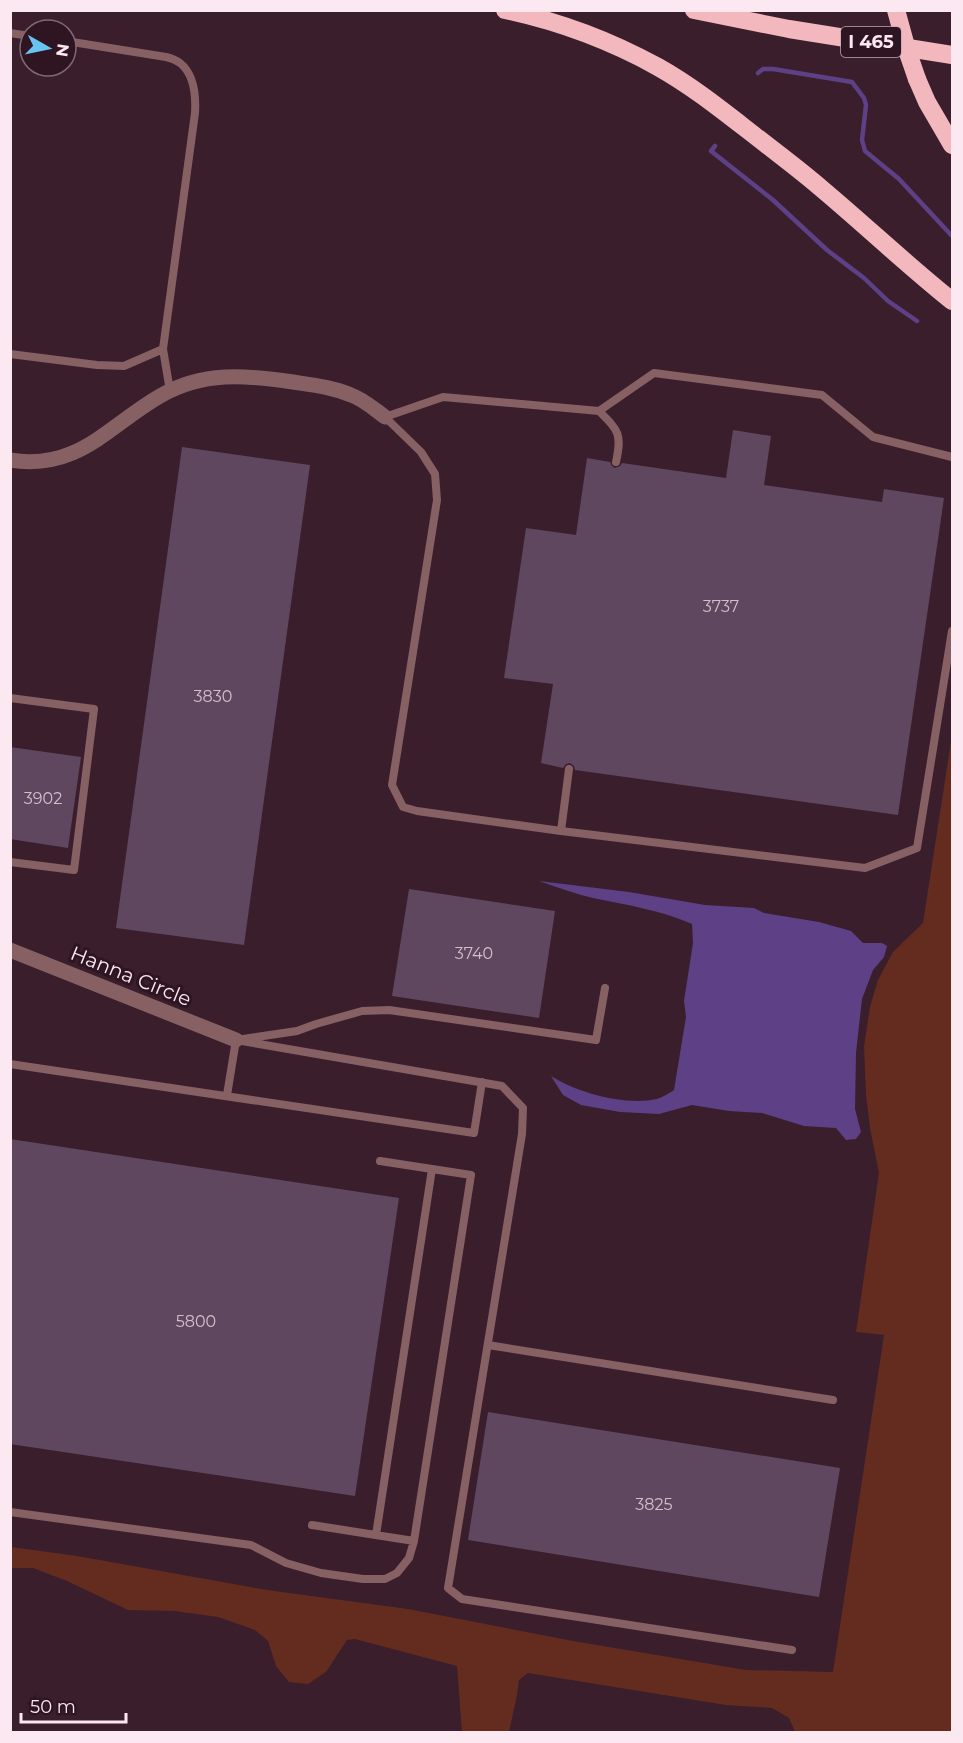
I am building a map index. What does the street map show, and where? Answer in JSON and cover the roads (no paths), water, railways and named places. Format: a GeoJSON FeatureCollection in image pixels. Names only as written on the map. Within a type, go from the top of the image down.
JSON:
{"type":"FeatureCollection","features":[{"type":"Feature","properties":{"kind":"highway"},"geometry":{"type":"LineString","coordinates":[[505,10],[585,35],[625,51],[666,73],[726,114],[822,189],[952,301]]}},
{"type":"Feature","properties":{"kind":"highway","name":"I 465"},"geometry":{"type":"LineString","coordinates":[[694,10],[789,29],[952,55]]}},
{"type":"Feature","properties":{"kind":"highway"},"geometry":{"type":"LineString","coordinates":[[896,10],[917,79],[952,146]]}},
{"type":"Feature","properties":{"kind":"highway"},"geometry":{"type":"LineString","coordinates":[[896,255],[952,311]]}},
{"type":"Feature","properties":{"kind":"street"},"geometry":{"type":"LineString","coordinates":[[10,460],[31,462],[50,460],[80,451],[158,397],[191,383],[212,378],[240,375],[263,377],[340,391],[358,398],[386,417]]}},
{"type":"Feature","properties":{"kind":"street","name":"Hanna Circle"},"geometry":{"type":"LineString","coordinates":[[10,950],[236,1040]]}},
{"type":"Feature","properties":{"kind":"lane"},"geometry":{"type":"LineString","coordinates":[[78,43],[166,57],[180,63],[190,75],[196,95],[164,349],[170,391]]}},
{"type":"Feature","properties":{"kind":"lane"},"geometry":{"type":"LineString","coordinates":[[10,354],[97,365],[124,366],[164,349]]}},
{"type":"Feature","properties":{"kind":"lane"},"geometry":{"type":"LineString","coordinates":[[952,457],[873,437],[822,395],[654,373],[599,411],[443,397],[386,417],[421,452],[435,474],[437,500],[392,785],[403,807],[417,811],[865,868],[917,848],[952,631]]}},
{"type":"Feature","properties":{"kind":"lane"},"geometry":{"type":"LineString","coordinates":[[599,411],[615,427],[620,444],[616,462]]}},
{"type":"Feature","properties":{"kind":"lane"},"geometry":{"type":"LineString","coordinates":[[10,698],[94,709],[74,870],[10,862]]}},
{"type":"Feature","properties":{"kind":"lane"},"geometry":{"type":"LineString","coordinates":[[561,831],[569,769]]}},
{"type":"Feature","properties":{"kind":"lane"},"geometry":{"type":"LineString","coordinates":[[236,1040],[297,1031],[362,1011],[390,1010],[596,1040],[605,988]]}},
{"type":"Feature","properties":{"kind":"lane"},"geometry":{"type":"LineString","coordinates":[[236,1040],[502,1086],[523,1108],[522,1134],[448,1588],[462,1599],[792,1650]]}},
{"type":"Feature","properties":{"kind":"lane"},"geometry":{"type":"LineString","coordinates":[[227,1095],[236,1040]]}},
{"type":"Feature","properties":{"kind":"lane"},"geometry":{"type":"LineString","coordinates":[[10,1064],[474,1133],[482,1082]]}},
{"type":"Feature","properties":{"kind":"lane"},"geometry":{"type":"LineString","coordinates":[[10,1512],[251,1545],[286,1563],[321,1573],[363,1579],[385,1579],[398,1573],[409,1558],[414,1541],[471,1175],[380,1161]]}},
{"type":"Feature","properties":{"kind":"lane"},"geometry":{"type":"LineString","coordinates":[[376,1535],[432,1169]]}},
{"type":"Feature","properties":{"kind":"lane"},"geometry":{"type":"LineString","coordinates":[[488,1345],[833,1400]]}},
{"type":"Feature","properties":{"kind":"lane"},"geometry":{"type":"LineString","coordinates":[[312,1525],[414,1541]]}},
{"type":"Feature","properties":{"kind":"waterway"},"geometry":{"type":"LineString","coordinates":[[758,73],[763,69],[773,69],[852,82],[864,98],[866,105],[862,140],[865,151],[899,179],[952,236]]}},
{"type":"Feature","properties":{"kind":"waterway"},"geometry":{"type":"LineString","coordinates":[[715,146],[711,151],[773,200],[827,250],[864,278],[888,301],[917,321]]}}]}
